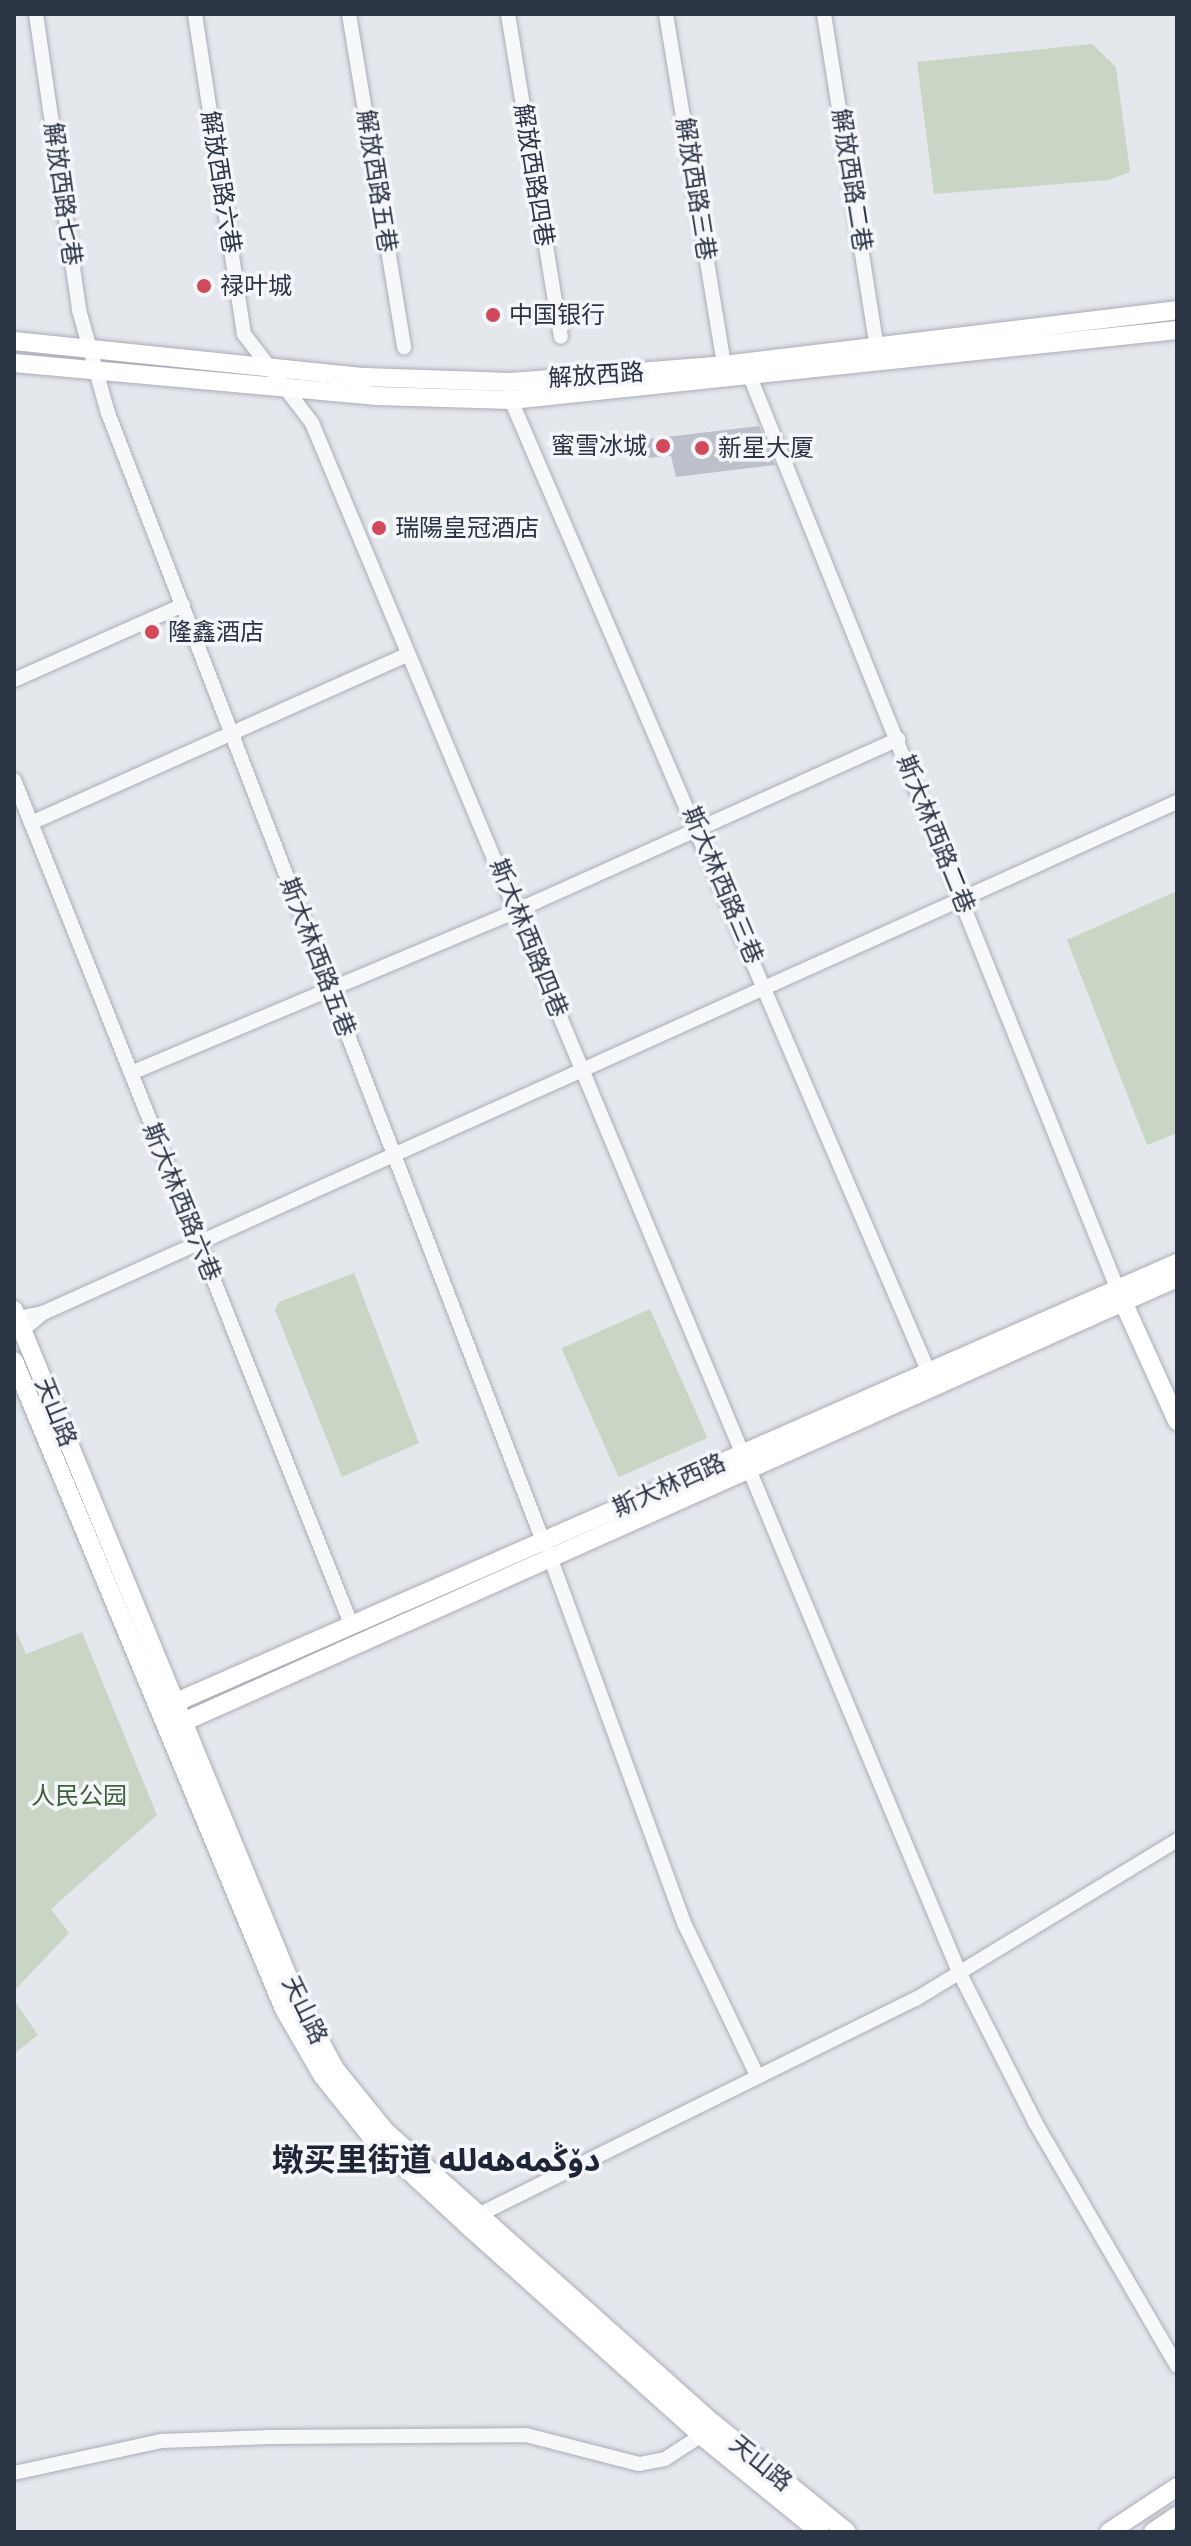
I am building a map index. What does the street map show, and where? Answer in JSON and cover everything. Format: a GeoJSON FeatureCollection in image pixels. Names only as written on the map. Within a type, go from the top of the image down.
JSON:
{"type":"FeatureCollection","features":[{"type":"Feature","properties":{"kind":"main road","name":"解放西路"},"geometry":{"type":"LineString","coordinates":[[14,341],[90,352],[271,369],[510,382],[724,365],[1177,310]]}},
{"type":"Feature","properties":{"kind":"main road","name":"解放西路"},"geometry":{"type":"LineString","coordinates":[[14,363],[96,373],[285,388],[511,400],[751,379],[1177,330]]}},
{"type":"Feature","properties":{"kind":"main road","name":"斯大林西路"},"geometry":{"type":"LineString","coordinates":[[176,1725],[546,1548],[1121,1296],[1177,1263]]}},
{"type":"Feature","properties":{"kind":"main road","name":"斯大林西路"},"geometry":{"type":"LineString","coordinates":[[743,1461],[929,1373],[1121,1296],[1177,1278]]}},
{"type":"Feature","properties":{"kind":"main road"},"geometry":{"type":"LineString","coordinates":[[1121,1296],[1177,1421]]}},
{"type":"Feature","properties":{"kind":"main road","name":"天山路"},"geometry":{"type":"LineString","coordinates":[[16,1322],[169,1705],[284,2009],[322,2075],[370,2135],[471,2218],[820,2532]]}},
{"type":"Feature","properties":{"kind":"main road","name":"天山路"},"geometry":{"type":"LineString","coordinates":[[14,1361],[169,1705]]}},
{"type":"Feature","properties":{"kind":"main road","name":"斯大林西路"},"geometry":{"type":"LineString","coordinates":[[169,1705],[351,1624],[546,1548]]}},
{"type":"Feature","properties":{"kind":"main road","name":"天山路"},"geometry":{"type":"LineString","coordinates":[[708,2431],[847,2532]]}},
{"type":"Feature","properties":{"kind":"main road"},"geometry":{"type":"LineString","coordinates":[[1109,2532],[1177,2487]]}},
{"type":"Feature","properties":{"kind":"main road"},"geometry":{"type":"LineString","coordinates":[[1153,2532],[1177,2516]]}},
{"type":"Feature","properties":{"kind":"street","name":"解放西路七巷"},"geometry":{"type":"LineString","coordinates":[[36,14],[90,352],[96,373]]}},
{"type":"Feature","properties":{"kind":"street","name":"解放西路六巷"},"geometry":{"type":"LineString","coordinates":[[195,14],[244,334],[312,423]]}},
{"type":"Feature","properties":{"kind":"street","name":"解放西路五巷"},"geometry":{"type":"LineString","coordinates":[[349,14],[404,347]]}},
{"type":"Feature","properties":{"kind":"street","name":"解放西路四巷"},"geometry":{"type":"LineString","coordinates":[[508,14],[561,337]]}},
{"type":"Feature","properties":{"kind":"street","name":"解放西路三巷"},"geometry":{"type":"LineString","coordinates":[[666,14],[724,365]]}},
{"type":"Feature","properties":{"kind":"street","name":"解放西路二巷"},"geometry":{"type":"LineString","coordinates":[[824,14],[877,347]]}},
{"type":"Feature","properties":{"kind":"street","name":"斯大林西路五巷"},"geometry":{"type":"LineString","coordinates":[[96,373],[546,1548],[685,1925],[757,2075]]}},
{"type":"Feature","properties":{"kind":"street","name":"斯大林西路二巷"},"geometry":{"type":"LineString","coordinates":[[751,379],[1121,1296]]}},
{"type":"Feature","properties":{"kind":"street","name":"斯大林西路三巷"},"geometry":{"type":"LineString","coordinates":[[511,400],[700,829],[929,1373]]}},
{"type":"Feature","properties":{"kind":"street","name":"斯大林西路四巷"},"geometry":{"type":"LineString","coordinates":[[312,423],[959,1972],[1043,2135],[1177,2366]]}},
{"type":"Feature","properties":{"kind":"street"},"geometry":{"type":"LineString","coordinates":[[14,680],[183,605]]}},
{"type":"Feature","properties":{"kind":"street"},"geometry":{"type":"LineString","coordinates":[[31,823],[408,654]]}},
{"type":"Feature","properties":{"kind":"street"},"geometry":{"type":"LineString","coordinates":[[131,1073],[518,910],[898,739]]}},
{"type":"Feature","properties":{"kind":"street","name":"斯大林西路六巷"},"geometry":{"type":"LineString","coordinates":[[14,780],[351,1624]]}},
{"type":"Feature","properties":{"kind":"street"},"geometry":{"type":"LineString","coordinates":[[16,1322],[43,1313],[767,990],[1177,802]]}},
{"type":"Feature","properties":{"kind":"street"},"geometry":{"type":"LineString","coordinates":[[471,2218],[959,1972],[1177,1840]]}},
{"type":"Feature","properties":{"kind":"street"},"geometry":{"type":"LineString","coordinates":[[14,2473],[161,2441],[526,2435],[639,2464],[665,2459],[708,2431]]}},
{"type":"Feature","properties":{"kind":"green space"},"geometry":{"type":"Polygon","coordinates":[[[1092,44],[1116,67],[1130,172],[1108,180],[934,194],[917,62],[1092,44]]]}},
{"type":"Feature","properties":{"kind":"green space"},"geometry":{"type":"Polygon","coordinates":[[[1177,891],[1177,1133],[1147,1145],[1067,940],[1177,891]]]}},
{"type":"Feature","properties":{"kind":"green space"},"geometry":{"type":"Polygon","coordinates":[[[354,1273],[419,1443],[342,1477],[275,1310],[279,1302],[354,1273]]]}},
{"type":"Feature","properties":{"kind":"green space"},"geometry":{"type":"Polygon","coordinates":[[[650,1309],[707,1438],[619,1477],[561,1348],[650,1309]]]}},
{"type":"Feature","properties":{"kind":"green space","name":"人民公园"},"geometry":{"type":"Polygon","coordinates":[[[14,1626],[26,1654],[82,1632],[157,1815],[51,1909],[69,1933],[14,1991],[14,1626]]]}},
{"type":"Feature","properties":{"kind":"green space"},"geometry":{"type":"Polygon","coordinates":[[[14,2000],[38,2035],[14,2054],[14,2000]]]}},
{"type":"Feature","properties":{"kind":"building","name":"新星大厦"},"geometry":{"type":"Polygon","coordinates":[[[759,426],[775,465],[676,477],[671,456],[634,459],[632,441],[759,426]]]}},
{"type":"Feature","properties":{"kind":"place","name":"禄叶城"},"geometry":{"type":"Point","coordinates":[204,286]}},
{"type":"Feature","properties":{"kind":"place","name":"中国银行"},"geometry":{"type":"Point","coordinates":[493,315]}},
{"type":"Feature","properties":{"kind":"place","name":"蜜雪冰城"},"geometry":{"type":"Point","coordinates":[663,446]}},
{"type":"Feature","properties":{"kind":"place","name":"新星大厦"},"geometry":{"type":"Point","coordinates":[702,448]}},
{"type":"Feature","properties":{"kind":"place","name":"瑞陽皇冠酒店"},"geometry":{"type":"Point","coordinates":[379,528]}},
{"type":"Feature","properties":{"kind":"place","name":"隆鑫酒店"},"geometry":{"type":"Point","coordinates":[152,632]}},
{"type":"Feature","properties":{"kind":"district","name":"墩买里街道 دۆڭمەھەللە"},"geometry":{"type":"Point","coordinates":[436,2160]}}]}
